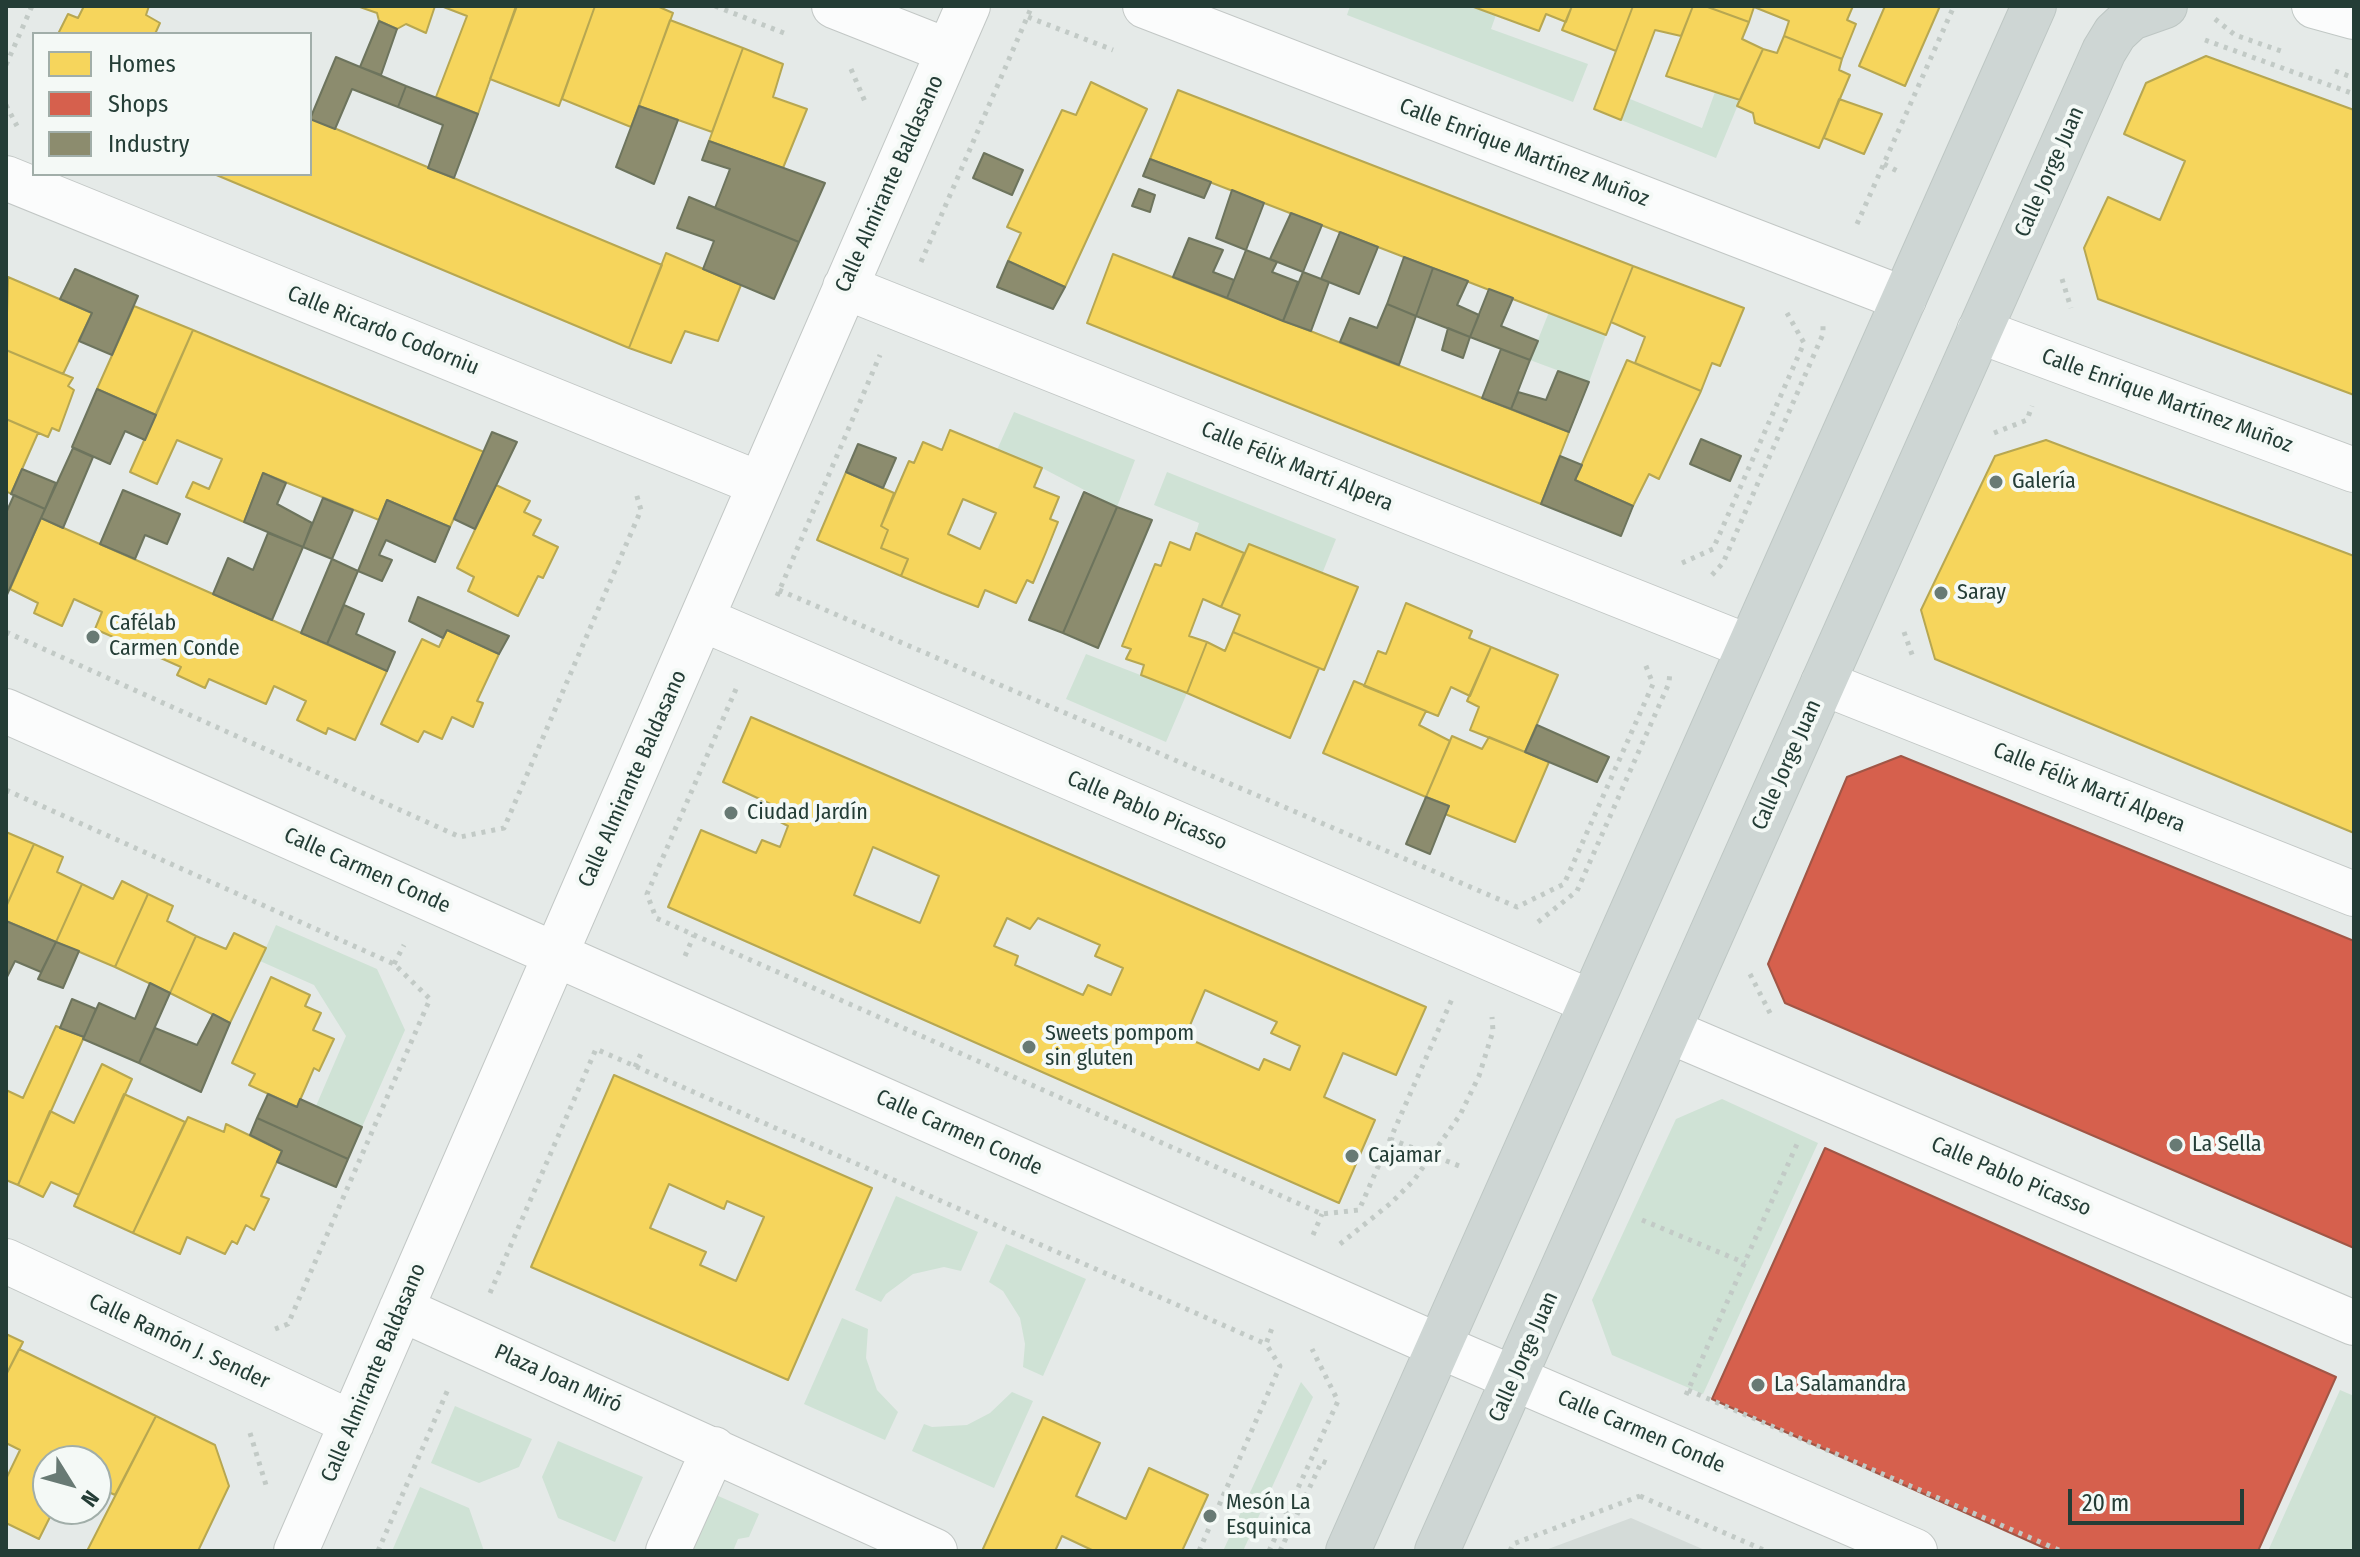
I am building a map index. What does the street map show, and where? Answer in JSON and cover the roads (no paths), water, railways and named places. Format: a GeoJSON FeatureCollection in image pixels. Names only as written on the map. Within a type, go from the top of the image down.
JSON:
{"type":"FeatureCollection","features":[{"type":"Feature","properties":{"kind":"main road"},"geometry":{"type":"LineString","coordinates":[[1348,1551],[2034,6]]}},
{"type":"Feature","properties":{"kind":"main road","name":"Calle Jorge Juan"},"geometry":{"type":"LineString","coordinates":[[1437,1551],[2109,41],[2131,18],[2165,6]]}},
{"type":"Feature","properties":{"kind":"street"},"geometry":{"type":"LineString","coordinates":[[834,6],[948,51]]}},
{"type":"Feature","properties":{"kind":"street","name":"Calle Almirante Baldasano"},"geometry":{"type":"LineString","coordinates":[[296,1551],[968,6]]}},
{"type":"Feature","properties":{"kind":"street","name":"Calle Enrique Martínez Muñoz"},"geometry":{"type":"LineString","coordinates":[[1145,6],[1904,299]]}},
{"type":"Feature","properties":{"kind":"street"},"geometry":{"type":"LineString","coordinates":[[2314,6],[2354,14]]}},
{"type":"Feature","properties":{"kind":"street"},"geometry":{"type":"LineString","coordinates":[[2347,6],[2354,14]]}},
{"type":"Feature","properties":{"kind":"street","name":"Calle Ricardo Codorniu"},"geometry":{"type":"LineString","coordinates":[[6,178],[760,484]]}},
{"type":"Feature","properties":{"kind":"street","name":"Calle Félix Martí Alpera"},"geometry":{"type":"LineString","coordinates":[[845,287],[1749,647]]}},
{"type":"Feature","properties":{"kind":"street","name":"Calle Enrique Martínez Muñoz"},"geometry":{"type":"LineString","coordinates":[[1979,331],[2354,470]]}},
{"type":"Feature","properties":{"kind":"street","name":"Calle Pablo Picasso"},"geometry":{"type":"LineString","coordinates":[[702,619],[1591,1002]]}},
{"type":"Feature","properties":{"kind":"street","name":"Calle Félix Martí Alpera"},"geometry":{"type":"LineString","coordinates":[[1823,683],[2354,894]]}},
{"type":"Feature","properties":{"kind":"street","name":"Calle Carmen Conde"},"geometry":{"type":"LineString","coordinates":[[6,711],[1439,1346],[1915,1551]]}},
{"type":"Feature","properties":{"kind":"street","name":"Calle Pablo Picasso"},"geometry":{"type":"LineString","coordinates":[[1669,1031],[2354,1323]]}},
{"type":"Feature","properties":{"kind":"street","name":"Calle Ramón J. Sender"},"geometry":{"type":"LineString","coordinates":[[6,1261],[352,1423]]}},
{"type":"Feature","properties":{"kind":"street","name":"Plaza Joan Miró"},"geometry":{"type":"LineString","coordinates":[[401,1309],[935,1551]]}},
{"type":"Feature","properties":{"kind":"street"},"geometry":{"type":"LineString","coordinates":[[668,1551],[714,1449]]}},
{"type":"Feature","properties":{"kind":"place","name":"Galería"},"geometry":{"type":"Point","coordinates":[1996,482]}},
{"type":"Feature","properties":{"kind":"place","name":"Saray"},"geometry":{"type":"Point","coordinates":[1941,593]}},
{"type":"Feature","properties":{"kind":"place","name":"Cafélab Carmen Conde"},"geometry":{"type":"Point","coordinates":[93,637]}},
{"type":"Feature","properties":{"kind":"place","name":"Ciudad Jardín"},"geometry":{"type":"Point","coordinates":[731,813]}},
{"type":"Feature","properties":{"kind":"place","name":"Sweets pompom sin gluten"},"geometry":{"type":"Point","coordinates":[1029,1047]}},
{"type":"Feature","properties":{"kind":"place","name":"La Sella"},"geometry":{"type":"Point","coordinates":[2176,1145]}},
{"type":"Feature","properties":{"kind":"place","name":"Cajamar"},"geometry":{"type":"Point","coordinates":[1352,1156]}},
{"type":"Feature","properties":{"kind":"place","name":"La Salamandra"},"geometry":{"type":"Point","coordinates":[1758,1385]}},
{"type":"Feature","properties":{"kind":"place","name":"Mesón La Esquinica"},"geometry":{"type":"Point","coordinates":[1210,1516]}}]}
